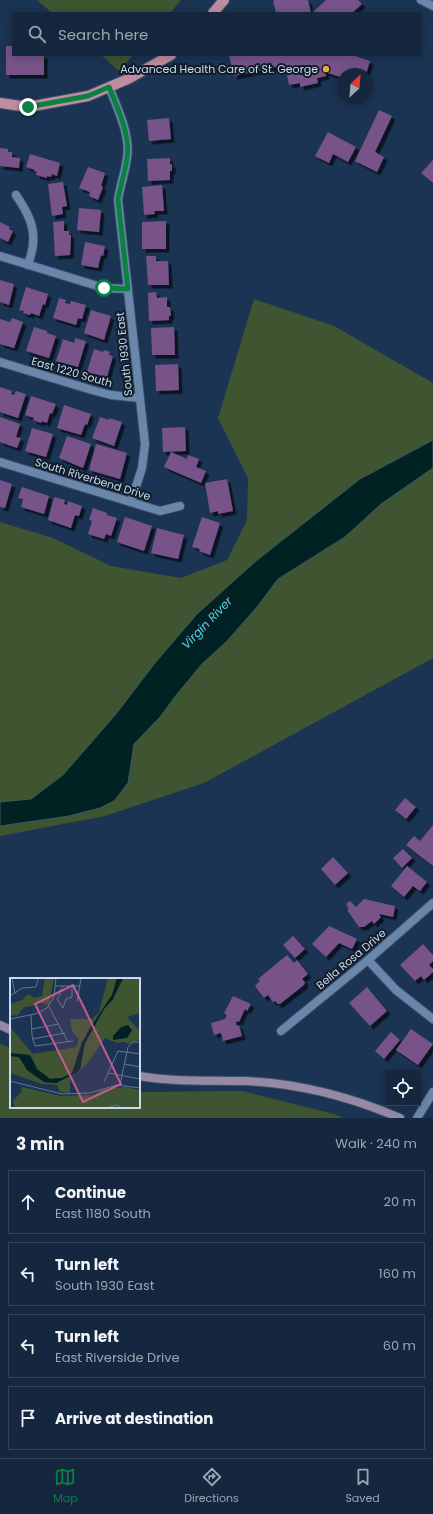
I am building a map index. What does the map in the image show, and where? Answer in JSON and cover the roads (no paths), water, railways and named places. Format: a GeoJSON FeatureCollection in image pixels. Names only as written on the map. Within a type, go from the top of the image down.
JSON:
{"type":"FeatureCollection","features":[{"type":"Feature","properties":{"kind":"main road"},"geometry":{"type":"LineString","coordinates":[[215,12],[224,0]]}},
{"type":"Feature","properties":{"kind":"main road"},"geometry":{"type":"LineString","coordinates":[[0,103],[28,107],[88,96],[128,79],[169,56]]}},
{"type":"Feature","properties":{"kind":"main road"},"geometry":{"type":"LineString","coordinates":[[0,1026],[10,1030]]}},
{"type":"Feature","properties":{"kind":"main road"},"geometry":{"type":"LineString","coordinates":[[140,1076],[176,1081],[243,1081],[271,1083],[309,1089],[350,1100],[400,1118]]}},
{"type":"Feature","properties":{"kind":"street"},"geometry":{"type":"LineString","coordinates":[[421,0],[433,6]]}},
{"type":"Feature","properties":{"kind":"street","name":"South 1930 East"},"geometry":{"type":"LineString","coordinates":[[109,87],[121,117],[127,142],[128,157],[119,188],[118,200],[145,444],[144,456],[132,502]]}},
{"type":"Feature","properties":{"kind":"street"},"geometry":{"type":"LineString","coordinates":[[16,195],[26,209],[32,225],[33,243],[28,265]]}},
{"type":"Feature","properties":{"kind":"street"},"geometry":{"type":"LineString","coordinates":[[0,256],[104,288],[128,289]]}},
{"type":"Feature","properties":{"kind":"street","name":"East 1220 South"},"geometry":{"type":"LineString","coordinates":[[0,362],[111,395],[140,398]]}},
{"type":"Feature","properties":{"kind":"street","name":"South Riverbend Drive"},"geometry":{"type":"LineString","coordinates":[[0,462],[160,511],[180,506]]}},
{"type":"Feature","properties":{"kind":"street","name":"Bella Rosa Drive"},"geometry":{"type":"LineString","coordinates":[[281,1030],[368,960],[433,903]]}},
{"type":"Feature","properties":{"kind":"street"},"geometry":{"type":"LineString","coordinates":[[368,960],[396,990],[433,1019]]}},
{"type":"Feature","properties":{"kind":"street"},"geometry":{"type":"LineString","coordinates":[[417,1118],[433,1092]]}},
{"type":"Feature","properties":{"kind":"water","name":"Virgin River"},"geometry":{"type":"Polygon","coordinates":[[[433,440],[433,468],[381,504],[345,537],[278,579],[257,607],[226,642],[202,664],[160,717],[134,744],[128,783],[114,801],[100,808],[69,816],[0,826],[0,802],[31,799],[63,775],[116,714],[155,663],[197,614],[256,561],[360,479],[433,440]]]}},
{"type":"Feature","properties":{"kind":"place","name":"Advanced Health Care of St. George"},"geometry":{"type":"Point","coordinates":[326,69]}}]}
